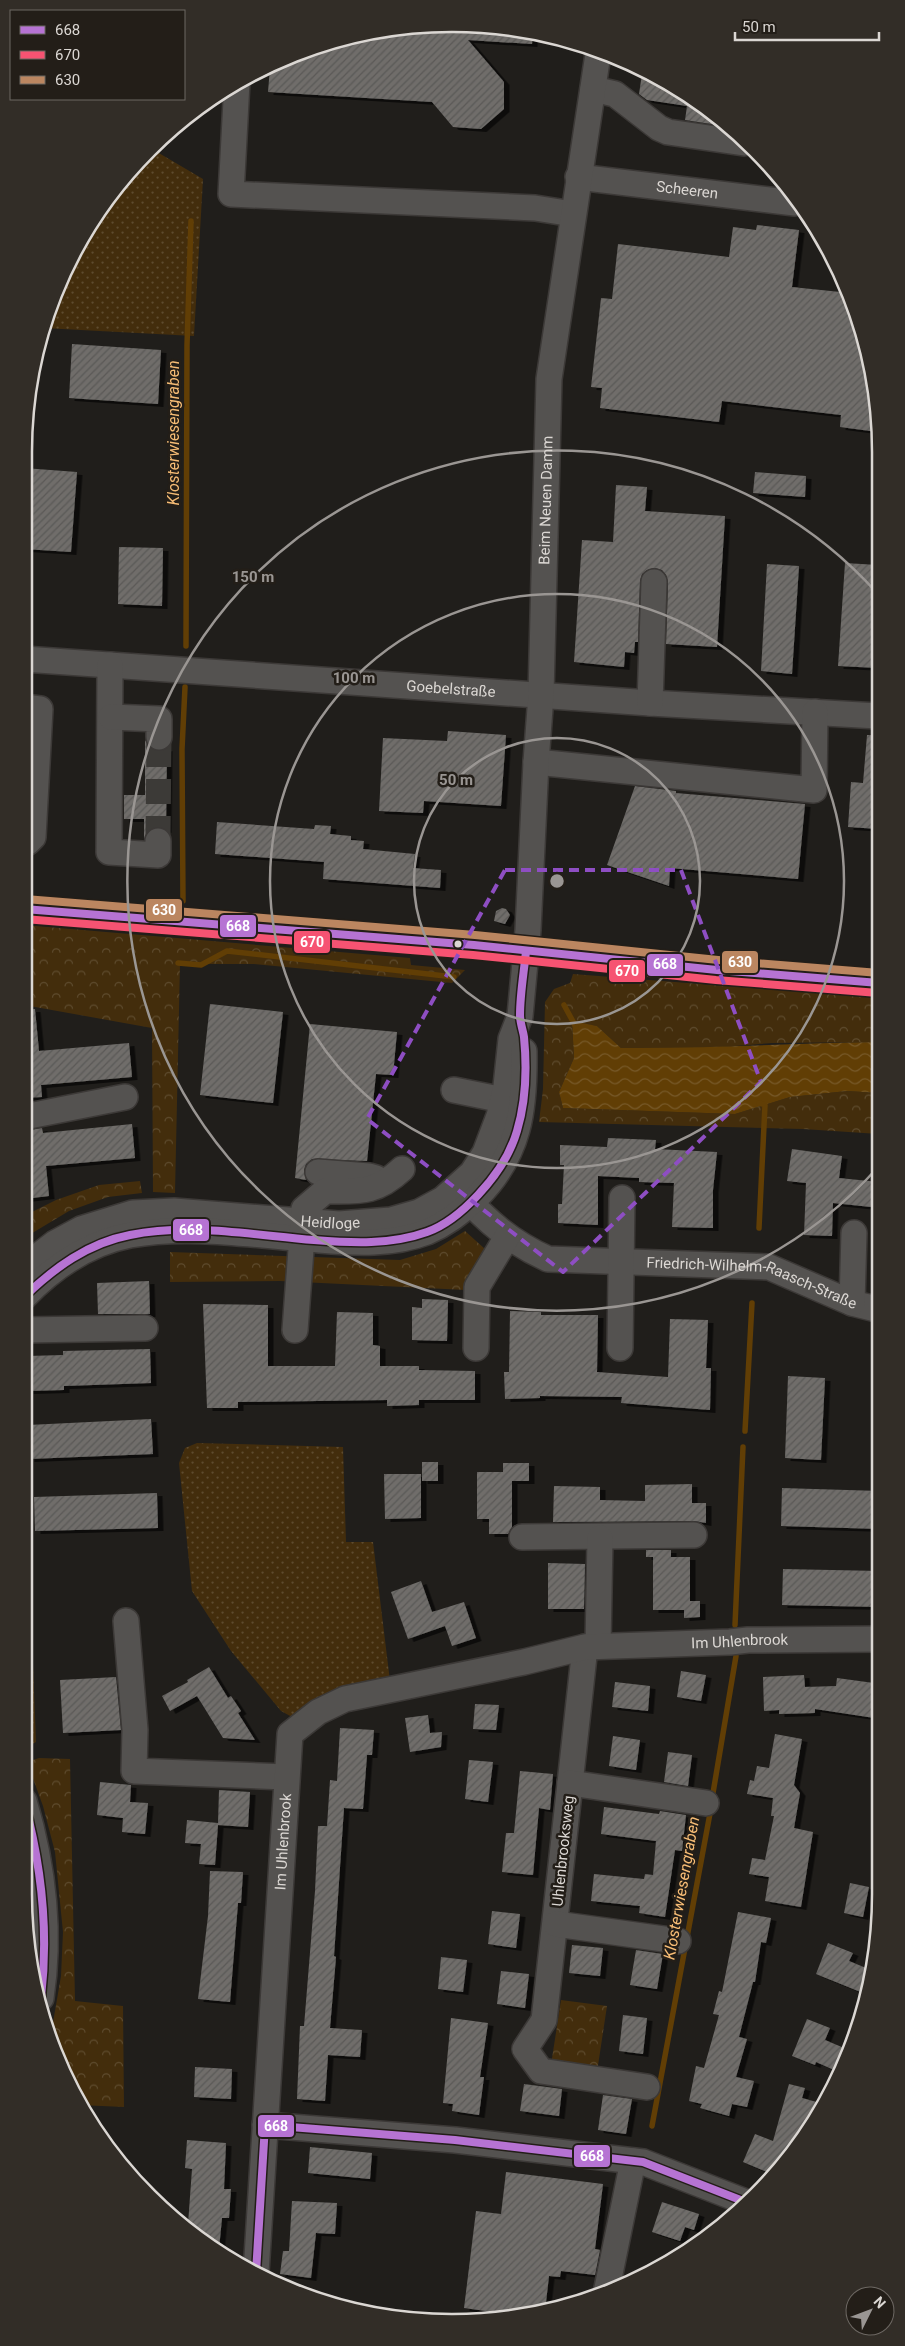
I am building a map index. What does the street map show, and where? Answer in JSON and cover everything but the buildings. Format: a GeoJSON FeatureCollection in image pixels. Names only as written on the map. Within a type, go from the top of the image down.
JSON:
{"type":"FeatureCollection","features":[{"type":"Feature","properties":{"kind":"street","name":"Beim Neuen Damm"},"geometry":{"type":"LineString","coordinates":[[526,950],[541,695],[549,379],[597,58]]}},
{"type":"Feature","properties":{"kind":"street"},"geometry":{"type":"LineString","coordinates":[[593,89],[614,94],[659,128],[668,132],[734,142]]}},
{"type":"Feature","properties":{"kind":"street"},"geometry":{"type":"LineString","coordinates":[[236,93],[231,194],[535,208],[573,214]]}},
{"type":"Feature","properties":{"kind":"street","name":"Scheeren"},"geometry":{"type":"LineString","coordinates":[[578,177],[790,202]]}},
{"type":"Feature","properties":{"kind":"street"},"geometry":{"type":"LineString","coordinates":[[650,703],[654,582]]}},
{"type":"Feature","properties":{"kind":"street","name":"Goebelstraße"},"geometry":{"type":"LineString","coordinates":[[32,660],[650,703],[872,716]]}},
{"type":"Feature","properties":{"kind":"street"},"geometry":{"type":"LineString","coordinates":[[110,665],[109,852],[158,855],[158,841]]}},
{"type":"Feature","properties":{"kind":"street"},"geometry":{"type":"LineString","coordinates":[[32,708],[40,709],[32,838]]}},
{"type":"Feature","properties":{"kind":"street"},"geometry":{"type":"LineString","coordinates":[[536,762],[814,790],[815,712]]}},
{"type":"Feature","properties":{"kind":"street"},"geometry":{"type":"LineString","coordinates":[[111,717],[159,719],[159,738]]}},
{"type":"Feature","properties":{"kind":"street"},"geometry":{"type":"LineString","coordinates":[[32,910],[526,950],[717,970],[872,982]]}},
{"type":"Feature","properties":{"kind":"street","name":"Heidloge"},"geometry":{"type":"LineString","coordinates":[[32,1289],[55,1268],[82,1251],[130,1235],[166,1231],[304,1230],[339,1224],[391,1220],[419,1212],[443,1199],[464,1195],[472,1173],[513,1102],[511,1039],[520,1016],[526,950]]}},
{"type":"Feature","properties":{"kind":"street"},"geometry":{"type":"LineString","coordinates":[[454,1090],[513,1102]]}},
{"type":"Feature","properties":{"kind":"street"},"geometry":{"type":"LineString","coordinates":[[32,1114],[125,1097]]}},
{"type":"Feature","properties":{"kind":"street"},"geometry":{"type":"LineString","coordinates":[[295,1330],[304,1230],[304,1209],[325,1192],[364,1191],[395,1175],[369,1176],[318,1172]]}},
{"type":"Feature","properties":{"kind":"street","name":"Friedrich-Wilhelm-Raasch-Straße"},"geometry":{"type":"LineString","coordinates":[[464,1195],[478,1213],[507,1237],[548,1259],[769,1268],[852,1303],[872,1308]]}},
{"type":"Feature","properties":{"kind":"street"},"geometry":{"type":"LineString","coordinates":[[621,1263],[622,1198]]}},
{"type":"Feature","properties":{"kind":"street","name":"Heidloge"},"geometry":{"type":"LineString","coordinates":[[32,1261],[55,1242],[80,1229],[133,1214],[174,1211],[304,1230]]}},
{"type":"Feature","properties":{"kind":"street"},"geometry":{"type":"LineString","coordinates":[[852,1303],[854,1233]]}},
{"type":"Feature","properties":{"kind":"street"},"geometry":{"type":"LineString","coordinates":[[476,1348],[477,1287],[507,1237]]}},
{"type":"Feature","properties":{"kind":"street","name":"Friedrich-Wilhelm-Raasch-Straße"},"geometry":{"type":"LineString","coordinates":[[620,1348],[621,1263]]}},
{"type":"Feature","properties":{"kind":"street"},"geometry":{"type":"LineString","coordinates":[[32,1332],[145,1328]]}},
{"type":"Feature","properties":{"kind":"street"},"geometry":{"type":"LineString","coordinates":[[522,1538],[694,1535]]}},
{"type":"Feature","properties":{"kind":"street"},"geometry":{"type":"LineString","coordinates":[[592,1646],[600,1538]]}},
{"type":"Feature","properties":{"kind":"street"},"geometry":{"type":"LineString","coordinates":[[126,1621],[135,1730],[134,1771],[286,1777]]}},
{"type":"Feature","properties":{"kind":"street","name":"Im Uhlenbrook"},"geometry":{"type":"LineString","coordinates":[[257,2265],[290,1734],[318,1712],[345,1700],[592,1646],[748,1640],[872,1639]]}},
{"type":"Feature","properties":{"kind":"street","name":"Uhlenbrooksweg"},"geometry":{"type":"LineString","coordinates":[[592,1646],[570,1783],[544,2020],[525,2049],[541,2071],[647,2087]]}},
{"type":"Feature","properties":{"kind":"street"},"geometry":{"type":"LineString","coordinates":[[570,1783],[706,1803]]}},
{"type":"Feature","properties":{"kind":"street"},"geometry":{"type":"LineString","coordinates":[[32,1835],[40,1869],[44,1903],[46,1946],[43,1982]]}},
{"type":"Feature","properties":{"kind":"street"},"geometry":{"type":"LineString","coordinates":[[556,1924],[678,1941]]}},
{"type":"Feature","properties":{"kind":"street"},"geometry":{"type":"LineString","coordinates":[[265,2125],[454,2140],[643,2162],[739,2199]]}},
{"type":"Feature","properties":{"kind":"street"},"geometry":{"type":"LineString","coordinates":[[608,2284],[633,2161]]}},
{"type":"Feature","properties":{"kind":"highlighted area"},"geometry":{"type":"Polygon","coordinates":[[[505,870],[681,870],[761,1082],[563,1272],[367,1119],[505,870]]]}},
{"type":"Feature","properties":{"kind":"green space"},"geometry":{"type":"Polygon","coordinates":[[[159,153],[203,179],[194,336],[52,328],[64,292],[89,242],[103,219],[119,197],[159,153]]]}},
{"type":"Feature","properties":{"kind":"green space"},"geometry":{"type":"Polygon","coordinates":[[[32,926],[410,958],[411,965],[465,970],[452,983],[254,964],[180,964],[175,1193],[153,1192],[152,1028],[32,1006],[32,926]]]}},
{"type":"Feature","properties":{"kind":"green space"},"geometry":{"type":"Polygon","coordinates":[[[573,974],[872,997],[872,1042],[772,1043],[697,1049],[621,1048],[597,1026],[572,1022],[574,1058],[559,1092],[563,1108],[735,1114],[790,1097],[847,1091],[872,1093],[872,1134],[803,1129],[539,1122],[543,1089],[545,1002],[554,989],[570,983],[573,974]]]}},
{"type":"Feature","properties":{"kind":"green space"},"geometry":{"type":"Polygon","coordinates":[[[140,1181],[142,1193],[108,1197],[69,1211],[32,1233],[32,1212],[56,1200],[99,1185],[140,1181]]]}},
{"type":"Feature","properties":{"kind":"green space"},"geometry":{"type":"Polygon","coordinates":[[[465,1231],[485,1249],[465,1281],[466,1290],[280,1281],[170,1282],[170,1252],[400,1260],[436,1249],[465,1231]]]}},
{"type":"Feature","properties":{"kind":"green space"},"geometry":{"type":"Polygon","coordinates":[[[197,1443],[343,1447],[346,1542],[373,1542],[390,1681],[337,1694],[292,1717],[281,1711],[231,1651],[192,1591],[179,1463],[185,1448],[197,1443]]]}},
{"type":"Feature","properties":{"kind":"green space"},"geometry":{"type":"Polygon","coordinates":[[[32,1665],[33,1665],[36,1742],[32,1744],[32,1665]]]}},
{"type":"Feature","properties":{"kind":"green space"},"geometry":{"type":"Polygon","coordinates":[[[39,1758],[70,1759],[75,2001],[123,2006],[124,2107],[90,2105],[64,2054],[53,2022],[61,1976],[63,1932],[55,1852],[43,1806],[32,1776],[32,1760],[39,1758]]]}},
{"type":"Feature","properties":{"kind":"green space"},"geometry":{"type":"Polygon","coordinates":[[[561,2000],[607,2006],[597,2072],[551,2065],[561,2000]]]}},
{"type":"Feature","properties":{"kind":"water"},"geometry":{"type":"Polygon","coordinates":[[[572,1021],[597,1026],[621,1048],[872,1042],[872,1093],[847,1091],[790,1097],[735,1114],[563,1108],[559,1092],[574,1058],[572,1021]]]}},
{"type":"Feature","properties":{"kind":"waterway","name":"Klosterwiesengraben"},"geometry":{"type":"LineString","coordinates":[[186,646],[187,345],[191,221]]}},
{"type":"Feature","properties":{"kind":"waterway","name":"Klosterwiesengraben"},"geometry":{"type":"LineString","coordinates":[[183,901],[182,749],[185,687]]}},
{"type":"Feature","properties":{"kind":"waterway","name":"Klosterwiesengraben"},"geometry":{"type":"LineString","coordinates":[[178,963],[201,965],[227,951],[454,977]]}},
{"type":"Feature","properties":{"kind":"waterway","name":"Klosterwiesengraben"},"geometry":{"type":"LineString","coordinates":[[564,1005],[576,1027]]}},
{"type":"Feature","properties":{"kind":"waterway","name":"Klosterwiesengraben"},"geometry":{"type":"LineString","coordinates":[[759,1103],[765,1105],[759,1228]]}},
{"type":"Feature","properties":{"kind":"waterway","name":"Klosterwiesengraben"},"geometry":{"type":"LineString","coordinates":[[745,1431],[752,1303]]}},
{"type":"Feature","properties":{"kind":"waterway","name":"Klosterwiesengraben"},"geometry":{"type":"LineString","coordinates":[[735,1625],[743,1447]]}},
{"type":"Feature","properties":{"kind":"waterway","name":"Klosterwiesengraben"},"geometry":{"type":"LineString","coordinates":[[712,1799],[736,1656]]}},
{"type":"Feature","properties":{"kind":"waterway","name":"Klosterwiesengraben"},"geometry":{"type":"LineString","coordinates":[[652,2126],[711,1808]]}},
{"type":"Feature","properties":{"kind":"tunnel"},"geometry":{"type":"LineString","coordinates":[[158,841],[159,737]]}},
{"type":"Feature","properties":{"kind":"transit line","name":"630"},"geometry":{"type":"LineString","coordinates":[[32,900],[475,935],[718,960],[872,972]]}},
{"type":"Feature","properties":{"kind":"transit line","name":"668"},"geometry":{"type":"LineString","coordinates":[[32,910],[474,945],[717,970],[872,982]]}},
{"type":"Feature","properties":{"kind":"transit line","name":"670"},"geometry":{"type":"LineString","coordinates":[[32,920],[473,955],[716,980],[872,993]]}},
{"type":"Feature","properties":{"kind":"transit line","name":"668"},"geometry":{"type":"LineString","coordinates":[[32,1290],[47,1276],[86,1250],[130,1235],[176,1230],[199,1230],[328,1241],[371,1242],[413,1236],[427,1232],[448,1221],[467,1206],[491,1180],[502,1165],[517,1131],[525,1084],[525,1049],[520,1015],[526,951]]}},
{"type":"Feature","properties":{"kind":"transit line","name":"668"},"geometry":{"type":"LineString","coordinates":[[32,1836],[39,1874],[44,1923],[42,1981]]}},
{"type":"Feature","properties":{"kind":"transit line","name":"668"},"geometry":{"type":"LineString","coordinates":[[257,2265],[265,2125],[455,2140],[643,2162],[739,2199]]}}]}
